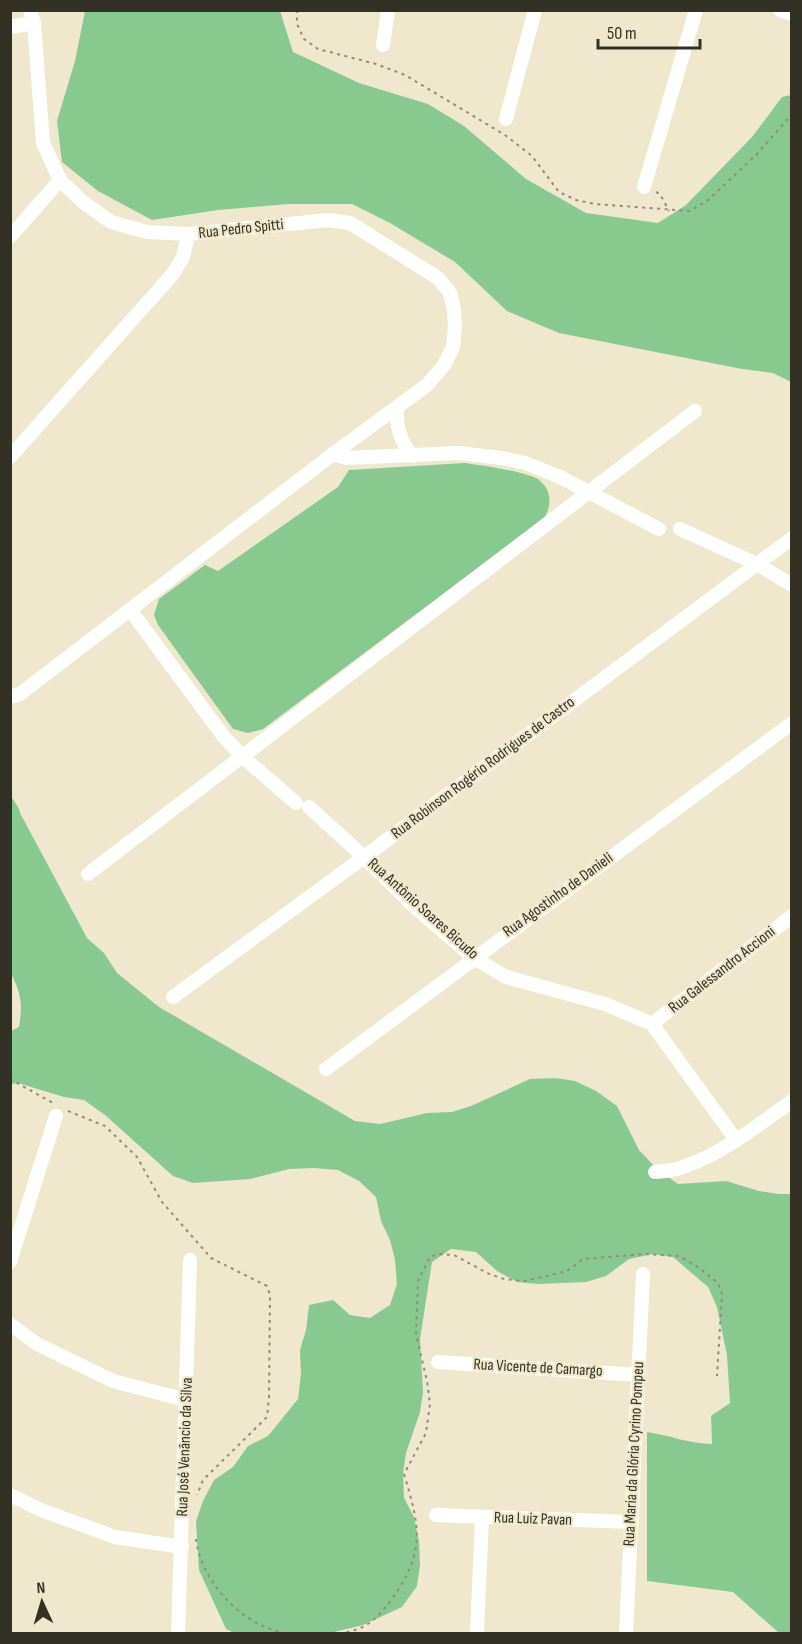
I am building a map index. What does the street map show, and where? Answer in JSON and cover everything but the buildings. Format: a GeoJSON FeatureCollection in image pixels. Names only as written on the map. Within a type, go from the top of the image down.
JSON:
{"type":"FeatureCollection","features":[{"type":"Feature","properties":{"kind":"street"},"geometry":{"type":"LineString","coordinates":[[383,45],[388,10]]}},
{"type":"Feature","properties":{"kind":"street"},"geometry":{"type":"LineString","coordinates":[[506,119],[535,10]]}},
{"type":"Feature","properties":{"kind":"street"},"geometry":{"type":"LineString","coordinates":[[644,187],[696,10]]}},
{"type":"Feature","properties":{"kind":"street"},"geometry":{"type":"LineString","coordinates":[[780,10],[792,14]]}},
{"type":"Feature","properties":{"kind":"street"},"geometry":{"type":"LineString","coordinates":[[10,27],[32,17]]}},
{"type":"Feature","properties":{"kind":"street","name":"Rua Pedro Spitti"},"geometry":{"type":"LineString","coordinates":[[10,697],[20,694],[131,611],[333,454],[427,385],[444,365],[453,347],[455,327],[450,293],[438,278],[350,223],[329,220],[188,234],[147,232],[111,222],[83,202],[60,180],[43,144],[32,17]]}},
{"type":"Feature","properties":{"kind":"street"},"geometry":{"type":"LineString","coordinates":[[10,237],[60,180]]}},
{"type":"Feature","properties":{"kind":"street"},"geometry":{"type":"LineString","coordinates":[[10,457],[172,275],[183,257],[188,234]]}},
{"type":"Feature","properties":{"kind":"street"},"geometry":{"type":"LineString","coordinates":[[397,408],[396,418],[400,436],[413,456]]}},
{"type":"Feature","properties":{"kind":"street"},"geometry":{"type":"LineString","coordinates":[[88,874],[695,411]]}},
{"type":"Feature","properties":{"kind":"street"},"geometry":{"type":"LineString","coordinates":[[333,454],[346,458],[458,453],[502,458],[541,469],[659,528]]}},
{"type":"Feature","properties":{"kind":"street"},"geometry":{"type":"LineString","coordinates":[[680,529],[757,564],[792,585]]}},
{"type":"Feature","properties":{"kind":"street","name":"Rua Robinson Rogério Rodrigues de Castro"},"geometry":{"type":"LineString","coordinates":[[173,997],[792,538]]}},
{"type":"Feature","properties":{"kind":"street","name":"Rua Antônio Soares Bicudo"},"geometry":{"type":"LineString","coordinates":[[131,611],[224,736],[242,756],[364,857],[416,908],[474,958],[506,977],[605,1004],[652,1024]]}},
{"type":"Feature","properties":{"kind":"street","name":"Rua Agostinho de Danieli"},"geometry":{"type":"LineString","coordinates":[[326,1069],[792,723]]}},
{"type":"Feature","properties":{"kind":"street","name":"Rua Galessandro Accioni"},"geometry":{"type":"LineString","coordinates":[[652,1024],[792,916]]}},
{"type":"Feature","properties":{"kind":"street"},"geometry":{"type":"LineString","coordinates":[[652,1024],[736,1140]]}},
{"type":"Feature","properties":{"kind":"street"},"geometry":{"type":"LineString","coordinates":[[655,1172],[682,1168],[736,1140],[792,1101]]}},
{"type":"Feature","properties":{"kind":"street"},"geometry":{"type":"LineString","coordinates":[[10,1262],[56,1116]]}},
{"type":"Feature","properties":{"kind":"street","name":"Rua José Venâncio da Silva"},"geometry":{"type":"LineString","coordinates":[[178,1634],[190,1260]]}},
{"type":"Feature","properties":{"kind":"street","name":"Rua Maria da Glória Cyrino Pompeu"},"geometry":{"type":"LineString","coordinates":[[626,1634],[643,1274]]}},
{"type":"Feature","properties":{"kind":"street"},"geometry":{"type":"LineString","coordinates":[[10,1324],[37,1344],[113,1381],[186,1400]]}},
{"type":"Feature","properties":{"kind":"street","name":"Rua Vicente de Camargo"},"geometry":{"type":"LineString","coordinates":[[438,1362],[638,1375]]}},
{"type":"Feature","properties":{"kind":"street"},"geometry":{"type":"LineString","coordinates":[[10,1495],[41,1510],[115,1537],[182,1547]]}},
{"type":"Feature","properties":{"kind":"street","name":"Rua Luiz Pavan"},"geometry":{"type":"LineString","coordinates":[[436,1515],[631,1522]]}},
{"type":"Feature","properties":{"kind":"street"},"geometry":{"type":"LineString","coordinates":[[477,1634],[482,1517]]}},
{"type":"Feature","properties":{"kind":"path"},"geometry":{"type":"LineString","coordinates":[[297,10],[297,24],[304,39],[318,49],[376,64],[405,75],[514,142],[532,156],[559,192],[576,200],[595,204],[690,211],[707,201],[757,154],[792,114]]}},
{"type":"Feature","properties":{"kind":"path"},"geometry":{"type":"LineString","coordinates":[[644,187],[660,194],[669,211]]}},
{"type":"Feature","properties":{"kind":"green space"},"geometry":{"type":"Polygon","coordinates":[[[85,11],[280,11],[293,52],[359,83],[428,104],[464,126],[526,179],[586,213],[658,223],[686,205],[752,137],[782,97],[791,95],[791,382],[773,373],[559,333],[507,311],[455,262],[390,223],[352,204],[288,204],[218,210],[152,220],[98,191],[62,162],[57,121],[75,61],[85,11]]]}},
{"type":"Feature","properties":{"kind":"green space"},"geometry":{"type":"Polygon","coordinates":[[[465,463],[515,472],[539,480],[546,488],[549,498],[544,518],[263,729],[248,733],[233,729],[158,625],[154,615],[159,599],[205,565],[218,571],[338,487],[349,470],[465,463]]]}},
{"type":"Feature","properties":{"kind":"green space"},"geometry":{"type":"Polygon","coordinates":[[[11,796],[87,938],[104,953],[117,973],[159,1007],[355,1121],[380,1124],[427,1113],[452,1112],[471,1106],[530,1079],[555,1078],[575,1081],[596,1091],[617,1106],[639,1150],[657,1169],[678,1184],[726,1181],[759,1191],[791,1194],[791,1633],[779,1633],[733,1592],[647,1581],[647,1432],[696,1443],[712,1444],[711,1416],[730,1403],[727,1355],[717,1307],[708,1287],[673,1257],[653,1254],[629,1259],[606,1276],[586,1282],[538,1284],[517,1282],[497,1271],[476,1252],[451,1249],[432,1262],[420,1339],[423,1392],[420,1412],[406,1453],[403,1473],[404,1498],[414,1517],[419,1541],[420,1565],[417,1586],[402,1607],[363,1625],[330,1633],[236,1634],[226,1629],[199,1570],[196,1521],[203,1501],[214,1480],[233,1467],[248,1446],[268,1436],[298,1399],[301,1374],[300,1350],[306,1330],[309,1305],[333,1300],[350,1315],[370,1318],[390,1305],[397,1284],[390,1240],[381,1221],[376,1197],[359,1181],[338,1170],[289,1169],[250,1179],[193,1183],[173,1176],[105,1115],[84,1100],[64,1097],[18,1083],[11,1084],[11,1031],[19,1027],[21,1005],[11,973],[11,796]]]}}]}
